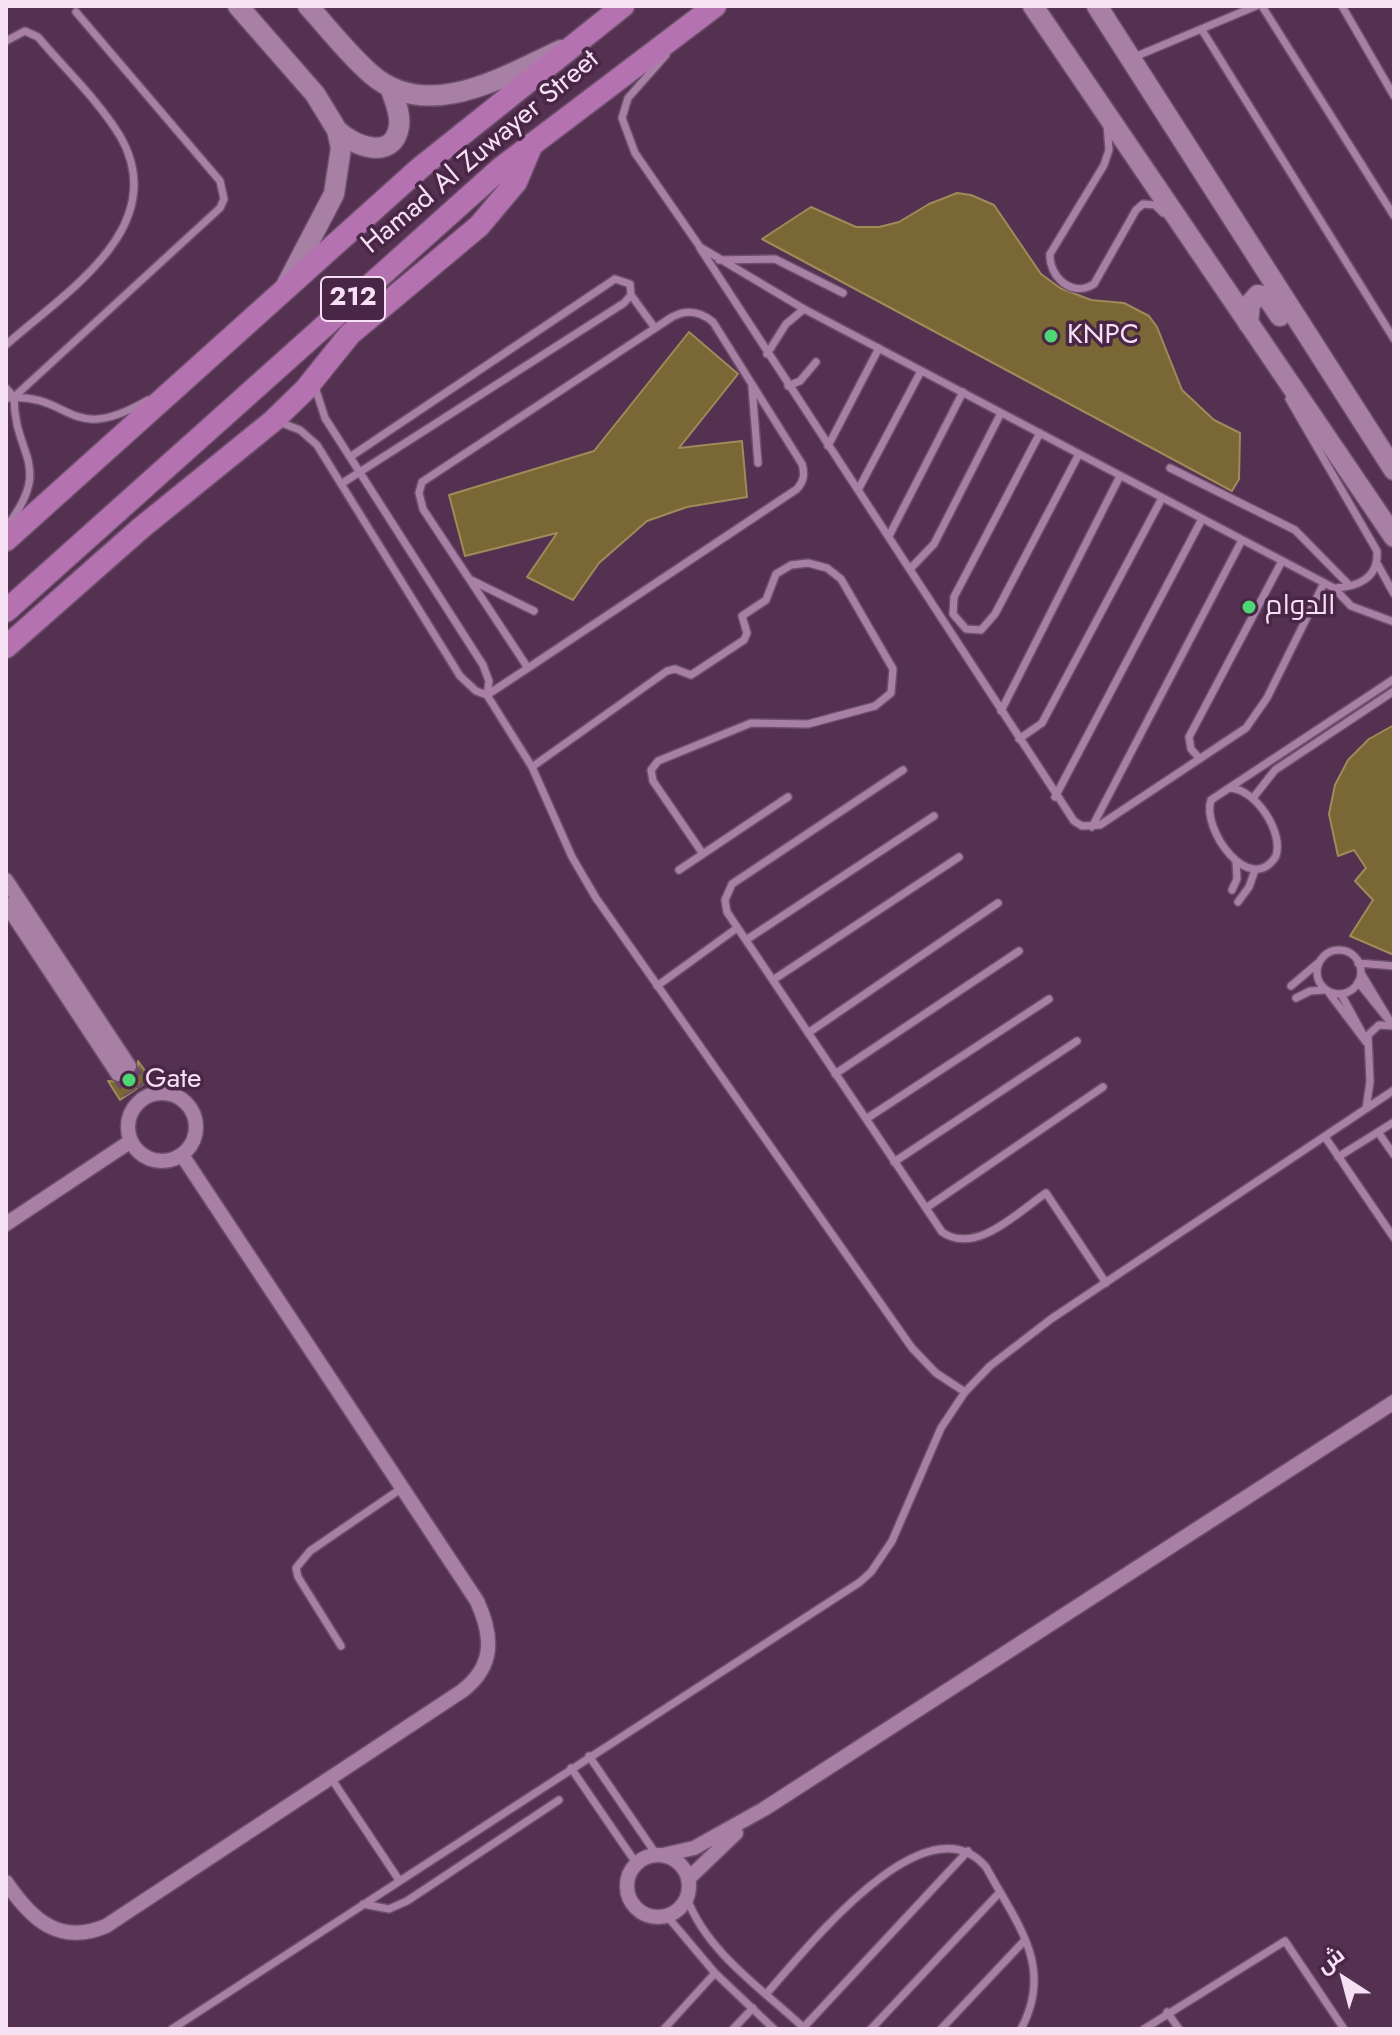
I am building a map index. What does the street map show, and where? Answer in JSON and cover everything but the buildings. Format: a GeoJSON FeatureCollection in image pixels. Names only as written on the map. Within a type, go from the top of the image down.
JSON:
{"type":"FeatureCollection","features":[{"type":"Feature","properties":{"kind":"main road"},"geometry":{"type":"LineString","coordinates":[[238,6],[315,94],[337,130],[341,148],[334,194],[286,287]]}},
{"type":"Feature","properties":{"kind":"main road"},"geometry":{"type":"LineString","coordinates":[[308,6],[372,76],[390,87],[433,95],[477,89],[575,43]]}},
{"type":"Feature","properties":{"kind":"main road","name":"Hamad Al Zuwayer Street"},"geometry":{"type":"LineString","coordinates":[[6,540],[442,150],[623,6]]}},
{"type":"Feature","properties":{"kind":"main road","name":"Hamad Al Zuwayer Street"},"geometry":{"type":"LineString","coordinates":[[6,611],[441,220],[532,144],[715,6]]}},
{"type":"Feature","properties":{"kind":"main road"},"geometry":{"type":"LineString","coordinates":[[1033,6],[1394,537]]}},
{"type":"Feature","properties":{"kind":"main road"},"geometry":{"type":"LineString","coordinates":[[1097,6],[1394,470]]}},
{"type":"Feature","properties":{"kind":"main road"},"geometry":{"type":"LineString","coordinates":[[337,130],[360,147],[374,149],[387,144],[396,135],[399,124],[390,87]]}},
{"type":"Feature","properties":{"kind":"main road"},"geometry":{"type":"LineString","coordinates":[[6,647],[141,528],[273,421],[314,379],[350,334],[493,214],[516,182],[532,144]]}},
{"type":"Feature","properties":{"kind":"main road"},"geometry":{"type":"LineString","coordinates":[[1248,323],[1252,301],[1263,295],[1372,437]]}},
{"type":"Feature","properties":{"kind":"street"},"geometry":{"type":"LineString","coordinates":[[6,880],[124,1070],[6,904]]}},
{"type":"Feature","properties":{"kind":"street"},"geometry":{"type":"LineString","coordinates":[[143,1085],[156,1093],[180,1097],[195,1117],[193,1141],[182,1155],[164,1161],[151,1160],[140,1154],[131,1141],[128,1121],[143,1098],[156,1093]]}},
{"type":"Feature","properties":{"kind":"street"},"geometry":{"type":"LineString","coordinates":[[130,1093],[133,1109]]}},
{"type":"Feature","properties":{"kind":"street"},"geometry":{"type":"LineString","coordinates":[[6,1224],[131,1141]]}},
{"type":"Feature","properties":{"kind":"street"},"geometry":{"type":"LineString","coordinates":[[6,1882],[27,1912],[44,1926],[63,1933],[90,1932],[126,1914],[462,1691],[477,1678],[487,1660],[489,1635],[477,1601],[182,1155]]}},
{"type":"Feature","properties":{"kind":"street"},"geometry":{"type":"LineString","coordinates":[[660,1855],[677,1860],[688,1879],[687,1898],[667,1916],[648,1915],[632,1904],[626,1885],[636,1863],[660,1855],[694,1848],[764,1809],[1394,1402]]}},
{"type":"Feature","properties":{"kind":"street"},"geometry":{"type":"LineString","coordinates":[[688,1879],[764,1809]]}},
{"type":"Feature","properties":{"kind":"lane"},"geometry":{"type":"LineString","coordinates":[[715,6],[628,98],[622,118],[635,153],[889,536],[1055,797],[1074,821],[1092,827],[1107,821],[1253,721],[1324,583]]}},
{"type":"Feature","properties":{"kind":"lane"},"geometry":{"type":"LineString","coordinates":[[1130,59],[1259,6],[1394,216]]}},
{"type":"Feature","properties":{"kind":"lane"},"geometry":{"type":"LineString","coordinates":[[1342,6],[1394,96]]}},
{"type":"Feature","properties":{"kind":"lane"},"geometry":{"type":"LineString","coordinates":[[10,398],[220,208],[224,199],[220,181],[76,12]]}},
{"type":"Feature","properties":{"kind":"lane"},"geometry":{"type":"LineString","coordinates":[[1202,30],[1394,339]]}},
{"type":"Feature","properties":{"kind":"lane"},"geometry":{"type":"LineString","coordinates":[[6,41],[25,31],[38,37],[119,136],[131,162],[135,190],[128,219],[115,245],[6,345]]}},
{"type":"Feature","properties":{"kind":"lane"},"geometry":{"type":"LineString","coordinates":[[1105,111],[1109,150],[1088,194],[1050,254],[1049,268],[1058,279],[1074,288],[1087,288],[1094,284],[1136,210],[1143,204],[1155,205],[1209,265]]}},
{"type":"Feature","properties":{"kind":"lane"},"geometry":{"type":"LineString","coordinates":[[700,247],[804,309],[1334,588],[1351,606],[1394,622]]}},
{"type":"Feature","properties":{"kind":"lane"},"geometry":{"type":"LineString","coordinates":[[719,260],[775,259],[843,293]]}},
{"type":"Feature","properties":{"kind":"lane"},"geometry":{"type":"LineString","coordinates":[[350,457],[615,279],[626,280],[631,295],[655,328]]}},
{"type":"Feature","properties":{"kind":"lane"},"geometry":{"type":"LineString","coordinates":[[341,484],[631,295]]}},
{"type":"Feature","properties":{"kind":"lane"},"geometry":{"type":"LineString","coordinates":[[767,354],[786,324],[804,309]]}},
{"type":"Feature","properties":{"kind":"lane"},"geometry":{"type":"LineString","coordinates":[[487,695],[528,668],[800,485],[804,475],[802,464],[708,317],[686,312],[655,328],[422,482],[420,504],[528,668]]}},
{"type":"Feature","properties":{"kind":"lane"},"geometry":{"type":"LineString","coordinates":[[1263,344],[1299,417],[1375,544],[1377,563],[1394,594]]}},
{"type":"Feature","properties":{"kind":"lane"},"geometry":{"type":"LineString","coordinates":[[828,446],[879,348]]}},
{"type":"Feature","properties":{"kind":"lane"},"geometry":{"type":"LineString","coordinates":[[788,386],[805,376],[816,362]]}},
{"type":"Feature","properties":{"kind":"lane"},"geometry":{"type":"LineString","coordinates":[[858,490],[921,371]]}},
{"type":"Feature","properties":{"kind":"lane"},"geometry":{"type":"LineString","coordinates":[[10,398],[35,399],[74,417],[95,422],[129,411],[184,379]]}},
{"type":"Feature","properties":{"kind":"lane"},"geometry":{"type":"LineString","coordinates":[[314,379],[320,409],[483,665],[489,681],[487,695]]}},
{"type":"Feature","properties":{"kind":"lane"},"geometry":{"type":"LineString","coordinates":[[752,384],[758,463]]}},
{"type":"Feature","properties":{"kind":"lane"},"geometry":{"type":"LineString","coordinates":[[6,388],[32,476],[22,504],[6,528]]}},
{"type":"Feature","properties":{"kind":"lane"},"geometry":{"type":"LineString","coordinates":[[889,536],[963,392]]}},
{"type":"Feature","properties":{"kind":"lane"},"geometry":{"type":"LineString","coordinates":[[910,569],[929,552],[1001,413]]}},
{"type":"Feature","properties":{"kind":"lane"},"geometry":{"type":"LineString","coordinates":[[273,421],[290,425],[309,436],[460,676],[476,691],[487,695],[532,767],[583,878],[657,986],[912,1348],[936,1373],[965,1392]]}},
{"type":"Feature","properties":{"kind":"lane"},"geometry":{"type":"LineString","coordinates":[[1040,433],[954,597],[953,614],[966,629],[981,630],[995,614],[1079,454]]}},
{"type":"Feature","properties":{"kind":"lane"},"geometry":{"type":"LineString","coordinates":[[1170,468],[1295,530],[1309,541],[1337,577],[1351,586]]}},
{"type":"Feature","properties":{"kind":"lane"},"geometry":{"type":"LineString","coordinates":[[1001,711],[1120,476]]}},
{"type":"Feature","properties":{"kind":"lane"},"geometry":{"type":"LineString","coordinates":[[1019,739],[1042,723],[1162,498]]}},
{"type":"Feature","properties":{"kind":"lane"},"geometry":{"type":"LineString","coordinates":[[1055,797],[1202,519]]}},
{"type":"Feature","properties":{"kind":"lane"},"geometry":{"type":"LineString","coordinates":[[1092,827],[1242,540]]}},
{"type":"Feature","properties":{"kind":"lane"},"geometry":{"type":"LineString","coordinates":[[1200,759],[1191,749],[1189,737],[1282,561]]}},
{"type":"Feature","properties":{"kind":"lane"},"geometry":{"type":"LineString","coordinates":[[532,767],[667,671],[675,669],[691,675],[744,640],[747,629],[742,616],[766,600],[776,574],[803,563],[827,568],[841,579],[890,662],[895,677],[891,693],[875,706],[801,726],[766,721],[751,723],[658,761],[651,770],[653,781],[703,854]]}},
{"type":"Feature","properties":{"kind":"lane"},"geometry":{"type":"LineString","coordinates":[[1334,588],[1351,586],[1370,576],[1377,563]]}},
{"type":"Feature","properties":{"kind":"lane"},"geometry":{"type":"LineString","coordinates":[[469,579],[534,611]]}},
{"type":"Feature","properties":{"kind":"lane"},"geometry":{"type":"LineString","coordinates":[[1232,890],[1237,879],[1236,862],[1212,827],[1208,814],[1211,800],[1394,679]]}},
{"type":"Feature","properties":{"kind":"lane"},"geometry":{"type":"LineString","coordinates":[[1253,798],[1275,770],[1394,691]]}},
{"type":"Feature","properties":{"kind":"lane"},"geometry":{"type":"LineString","coordinates":[[903,770],[732,884],[726,894],[725,906],[894,1162],[949,1236],[972,1240],[1046,1193],[1106,1283]]}},
{"type":"Feature","properties":{"kind":"lane"},"geometry":{"type":"LineString","coordinates":[[1229,788],[1238,788],[1253,798],[1279,843],[1273,862],[1255,870],[1249,887],[1238,902]]}},
{"type":"Feature","properties":{"kind":"lane"},"geometry":{"type":"LineString","coordinates":[[679,870],[788,797]]}},
{"type":"Feature","properties":{"kind":"lane"},"geometry":{"type":"LineString","coordinates":[[746,940],[934,816]]}},
{"type":"Feature","properties":{"kind":"lane"},"geometry":{"type":"LineString","coordinates":[[773,980],[959,857]]}},
{"type":"Feature","properties":{"kind":"lane"},"geometry":{"type":"LineString","coordinates":[[1236,862],[1255,870]]}},
{"type":"Feature","properties":{"kind":"lane"},"geometry":{"type":"LineString","coordinates":[[808,1033],[998,903]]}},
{"type":"Feature","properties":{"kind":"lane"},"geometry":{"type":"LineString","coordinates":[[657,986],[737,928]]}},
{"type":"Feature","properties":{"kind":"lane"},"geometry":{"type":"LineString","coordinates":[[835,1074],[1019,951]]}},
{"type":"Feature","properties":{"kind":"lane"},"geometry":{"type":"LineString","coordinates":[[1291,986],[1336,951],[1349,953],[1394,1026]]}},
{"type":"Feature","properties":{"kind":"lane"},"geometry":{"type":"LineString","coordinates":[[1320,961],[1317,974],[1366,1042]]}},
{"type":"Feature","properties":{"kind":"lane"},"geometry":{"type":"LineString","coordinates":[[1359,967],[1394,966]]}},
{"type":"Feature","properties":{"kind":"lane"},"geometry":{"type":"LineString","coordinates":[[1296,998],[1310,991],[1341,994],[1351,990],[1358,982],[1359,967]]}},
{"type":"Feature","properties":{"kind":"lane"},"geometry":{"type":"LineString","coordinates":[[1358,982],[1394,1026]]}},
{"type":"Feature","properties":{"kind":"lane"},"geometry":{"type":"LineString","coordinates":[[1341,994],[1366,1042],[1370,1082],[1366,1109]]}},
{"type":"Feature","properties":{"kind":"lane"},"geometry":{"type":"LineString","coordinates":[[866,1119],[1049,999]]}},
{"type":"Feature","properties":{"kind":"lane"},"geometry":{"type":"LineString","coordinates":[[1366,1042],[1379,1025],[1394,1026]]}},
{"type":"Feature","properties":{"kind":"lane"},"geometry":{"type":"LineString","coordinates":[[894,1162],[1077,1041]]}},
{"type":"Feature","properties":{"kind":"lane"},"geometry":{"type":"LineString","coordinates":[[926,1208],[1103,1087]]}},
{"type":"Feature","properties":{"kind":"lane"},"geometry":{"type":"LineString","coordinates":[[172,2029],[871,1572],[892,1541],[933,1443],[965,1392],[1015,1345],[1394,1090]]}},
{"type":"Feature","properties":{"kind":"lane"},"geometry":{"type":"LineString","coordinates":[[1338,1157],[1394,1122]]}},
{"type":"Feature","properties":{"kind":"lane"},"geometry":{"type":"LineString","coordinates":[[1378,1132],[1394,1155]]}},
{"type":"Feature","properties":{"kind":"lane"},"geometry":{"type":"LineString","coordinates":[[1325,1137],[1394,1238]]}},
{"type":"Feature","properties":{"kind":"lane"},"geometry":{"type":"LineString","coordinates":[[341,1646],[298,1577],[296,1568],[310,1551],[402,1488]]}},
{"type":"Feature","properties":{"kind":"lane"},"geometry":{"type":"LineString","coordinates":[[589,1756],[660,1855]]}},
{"type":"Feature","properties":{"kind":"lane"},"geometry":{"type":"LineString","coordinates":[[571,1768],[636,1863]]}},
{"type":"Feature","properties":{"kind":"lane"},"geometry":{"type":"LineString","coordinates":[[331,1778],[399,1880]]}},
{"type":"Feature","properties":{"kind":"lane"},"geometry":{"type":"LineString","coordinates":[[363,1904],[389,1909],[407,1901],[559,1800]]}},
{"type":"Feature","properties":{"kind":"lane"},"geometry":{"type":"LineString","coordinates":[[767,1993],[848,1903],[868,1887],[931,1851],[953,1848],[968,1851],[986,1867],[1025,1940],[1037,1980],[1033,2004],[1021,2029]]}},
{"type":"Feature","properties":{"kind":"lane"},"geometry":{"type":"LineString","coordinates":[[687,1898],[703,1930],[804,2028],[968,1851]]}},
{"type":"Feature","properties":{"kind":"lane"},"geometry":{"type":"LineString","coordinates":[[871,2029],[1000,1892]]}},
{"type":"Feature","properties":{"kind":"lane"},"geometry":{"type":"LineString","coordinates":[[667,1916],[715,1973],[774,2029]]}},
{"type":"Feature","properties":{"kind":"lane"},"geometry":{"type":"LineString","coordinates":[[941,2029],[1025,1940]]}},
{"type":"Feature","properties":{"kind":"lane"},"geometry":{"type":"LineString","coordinates":[[1144,2029],[1285,1941],[1344,2029]]}},
{"type":"Feature","properties":{"kind":"lane"},"geometry":{"type":"LineString","coordinates":[[664,2029],[715,1973]]}},
{"type":"Feature","properties":{"kind":"lane"},"geometry":{"type":"LineString","coordinates":[[733,2029],[753,2008]]}},
{"type":"Feature","properties":{"kind":"lane"},"geometry":{"type":"LineString","coordinates":[[1167,2012],[1179,2029]]}},
{"type":"Feature","properties":{"kind":"tunnel"},"geometry":{"type":"LineString","coordinates":[[129,1066],[143,1085]]}},
{"type":"Feature","properties":{"kind":"tunnel"},"geometry":{"type":"LineString","coordinates":[[118,1074],[130,1093]]}},
{"type":"Feature","properties":{"kind":"place","name":"KNPC"},"geometry":{"type":"Point","coordinates":[1051,336]}},
{"type":"Feature","properties":{"kind":"place","name":"الدوام"},"geometry":{"type":"Point","coordinates":[1249,607]}},
{"type":"Feature","properties":{"kind":"place","name":"Gate"},"geometry":{"type":"Point","coordinates":[129,1080]}}]}
